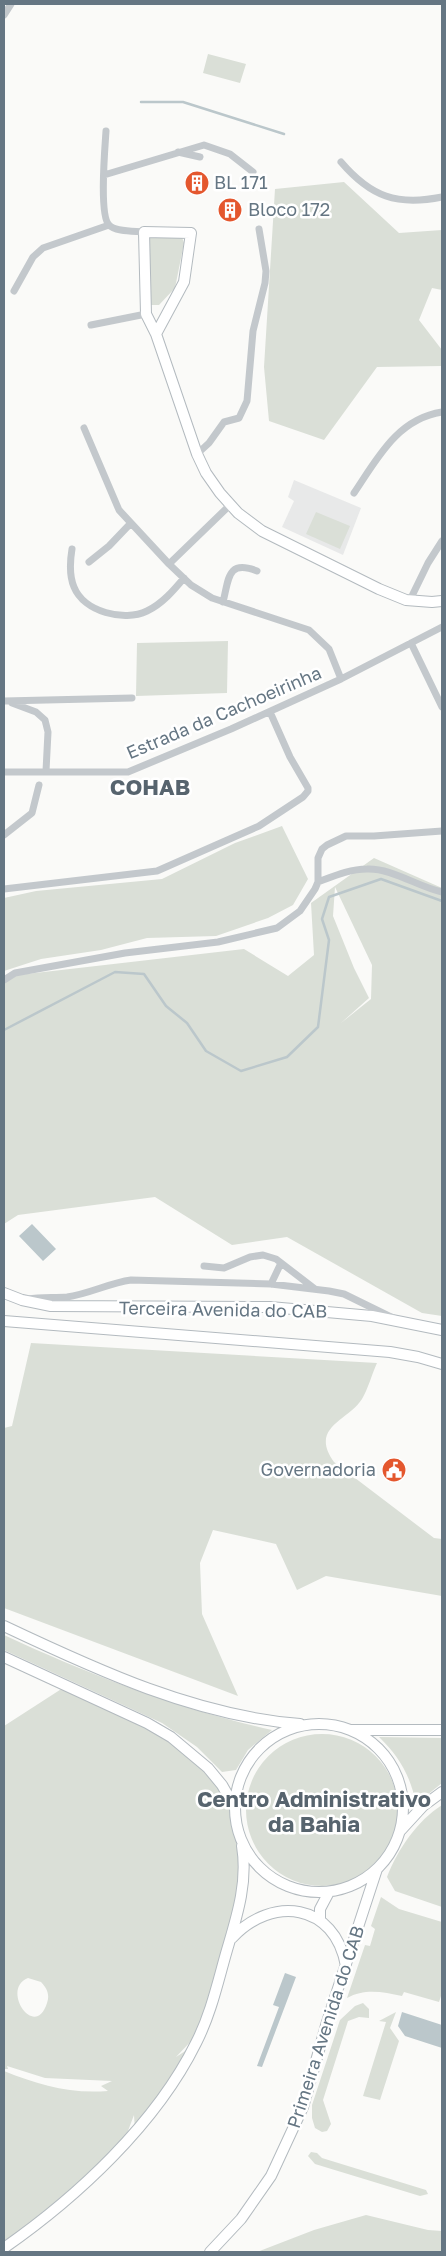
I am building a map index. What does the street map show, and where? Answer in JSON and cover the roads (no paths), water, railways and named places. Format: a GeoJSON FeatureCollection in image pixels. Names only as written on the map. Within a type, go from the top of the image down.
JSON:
{"type":"FeatureCollection","features":[{"type":"Feature","properties":{"kind":"main road"},"geometry":{"type":"LineString","coordinates":[[156,334],[184,282],[190,233],[144,232],[146,314],[156,334],[197,454],[206,474],[230,505],[253,525],[270,535],[379,589],[410,600],[442,601]]}},
{"type":"Feature","properties":{"kind":"main road","name":"Terceira Avenida do CAB"},"geometry":{"type":"LineString","coordinates":[[4,1293],[22,1300],[51,1306],[76,1308],[220,1306],[280,1308],[372,1316],[442,1330]]}},
{"type":"Feature","properties":{"kind":"main road","name":"Terceira Avenida do CAB"},"geometry":{"type":"LineString","coordinates":[[4,1321],[390,1352],[418,1356],[442,1364]]}},
{"type":"Feature","properties":{"kind":"main road"},"geometry":{"type":"LineString","coordinates":[[4,1626],[55,1651],[169,1696],[243,1717],[269,1722],[329,1725],[350,1730],[442,1730]]}},
{"type":"Feature","properties":{"kind":"main road"},"geometry":{"type":"LineString","coordinates":[[4,1657],[147,1723],[171,1737],[208,1768],[222,1785],[235,1808]]}},
{"type":"Feature","properties":{"kind":"main road"},"geometry":{"type":"LineString","coordinates":[[4,2248],[42,2220],[100,2168],[146,2118],[171,2085],[196,2044],[230,1941],[243,1890],[245,1860],[235,1808],[242,1776],[256,1753],[271,1739],[289,1730],[309,1725]]}},
{"type":"Feature","properties":{"kind":"main road"},"geometry":{"type":"LineString","coordinates":[[242,1843],[256,1865],[278,1882],[303,1891],[329,1892],[355,1884],[377,1869],[393,1848],[400,1830],[403,1805],[399,1781],[388,1759],[371,1742],[350,1730]]}},
{"type":"Feature","properties":{"kind":"main road"},"geometry":{"type":"LineString","coordinates":[[400,1830],[423,1806],[442,1792]]}},
{"type":"Feature","properties":{"kind":"main road","name":"Primeira Avenida do CAB"},"geometry":{"type":"LineString","coordinates":[[210,2252],[241,2219],[277,2166],[303,2108],[327,2022],[377,1869]]}},
{"type":"Feature","properties":{"kind":"main road"},"geometry":{"type":"LineString","coordinates":[[320,1920],[320,1909],[329,1892]]}},
{"type":"Feature","properties":{"kind":"main road"},"geometry":{"type":"LineString","coordinates":[[230,1941],[249,1923],[277,1911],[293,1910],[320,1920],[338,1941],[344,1953],[346,1966]]}},
{"type":"Feature","properties":{"kind":"street"},"geometry":{"type":"LineString","coordinates":[[4,15],[11,4]]}},
{"type":"Feature","properties":{"kind":"street"},"geometry":{"type":"LineString","coordinates":[[106,131],[104,211],[109,225],[114,228],[144,232]]}},
{"type":"Feature","properties":{"kind":"street"},"geometry":{"type":"LineString","coordinates":[[104,176],[204,145],[230,154],[253,172]]}},
{"type":"Feature","properties":{"kind":"street"},"geometry":{"type":"LineString","coordinates":[[178,152],[200,157]]}},
{"type":"Feature","properties":{"kind":"street"},"geometry":{"type":"LineString","coordinates":[[341,162],[364,186],[388,197],[402,200],[442,197]]}},
{"type":"Feature","properties":{"kind":"street"},"geometry":{"type":"LineString","coordinates":[[14,291],[33,257],[43,248],[109,225]]}},
{"type":"Feature","properties":{"kind":"street"},"geometry":{"type":"LineString","coordinates":[[197,454],[203,450],[224,422],[236,420],[242,415],[248,401],[253,331],[265,284],[266,271],[259,229]]}},
{"type":"Feature","properties":{"kind":"street"},"geometry":{"type":"LineString","coordinates":[[91,325],[146,314]]}},
{"type":"Feature","properties":{"kind":"street"},"geometry":{"type":"LineString","coordinates":[[354,493],[397,433],[415,422],[442,412]]}},
{"type":"Feature","properties":{"kind":"street"},"geometry":{"type":"LineString","coordinates":[[84,428],[113,498],[130,524],[169,564],[202,593],[223,602],[309,630],[329,649],[341,680]]}},
{"type":"Feature","properties":{"kind":"street"},"geometry":{"type":"LineString","coordinates":[[169,564],[230,505]]}},
{"type":"Feature","properties":{"kind":"street"},"geometry":{"type":"LineString","coordinates":[[89,562],[109,546],[130,524]]}},
{"type":"Feature","properties":{"kind":"street"},"geometry":{"type":"LineString","coordinates":[[410,600],[428,563],[442,541]]}},
{"type":"Feature","properties":{"kind":"street"},"geometry":{"type":"LineString","coordinates":[[72,549],[70,574],[77,593],[95,608],[114,615],[130,616],[148,611],[168,596],[184,578]]}},
{"type":"Feature","properties":{"kind":"street"},"geometry":{"type":"LineString","coordinates":[[223,602],[230,574],[234,569],[239,566],[246,566],[257,571]]}},
{"type":"Feature","properties":{"kind":"street","name":"Estrada da Cachoeirinha"},"geometry":{"type":"LineString","coordinates":[[4,772],[128,772],[341,680],[441,630]]}},
{"type":"Feature","properties":{"kind":"street"},"geometry":{"type":"LineString","coordinates":[[411,644],[442,707]]}},
{"type":"Feature","properties":{"kind":"street"},"geometry":{"type":"LineString","coordinates":[[6,701],[132,698]]}},
{"type":"Feature","properties":{"kind":"street"},"geometry":{"type":"LineString","coordinates":[[6,701],[36,712],[45,720],[48,732],[46,771]]}},
{"type":"Feature","properties":{"kind":"street"},"geometry":{"type":"LineString","coordinates":[[4,888],[157,871],[259,826],[281,812],[306,794],[308,788],[290,757],[270,712]]}},
{"type":"Feature","properties":{"kind":"street"},"geometry":{"type":"LineString","coordinates":[[4,835],[32,812],[35,807],[39,785]]}},
{"type":"Feature","properties":{"kind":"street"},"geometry":{"type":"LineString","coordinates":[[4,980],[16,973],[125,953],[218,942],[277,928],[288,922],[300,911],[318,882],[318,858],[322,849],[346,836],[442,831]]}},
{"type":"Feature","properties":{"kind":"street"},"geometry":{"type":"LineString","coordinates":[[318,882],[353,870],[382,870],[424,888],[442,892]]}},
{"type":"Feature","properties":{"kind":"street"},"geometry":{"type":"LineString","coordinates":[[204,1266],[224,1268],[250,1257],[271,1256],[315,1289]]}},
{"type":"Feature","properties":{"kind":"street"},"geometry":{"type":"LineString","coordinates":[[272,1284],[281,1263]]}},
{"type":"Feature","properties":{"kind":"street"},"geometry":{"type":"LineString","coordinates":[[22,1300],[46,1296],[67,1297],[116,1282],[131,1280],[272,1284],[344,1294],[402,1322]]}},
{"type":"Feature","properties":{"kind":"waterway"},"geometry":{"type":"LineString","coordinates":[[141,102],[183,102],[284,134]]}},
{"type":"Feature","properties":{"kind":"waterway"},"geometry":{"type":"LineString","coordinates":[[4,1030],[115,972],[144,974],[166,1006],[187,1023],[206,1051],[241,1071],[287,1057],[318,1027],[329,940],[322,919],[329,897],[381,879],[442,901]]}},
{"type":"Feature","properties":{"kind":"place","name":"BL 171"},"geometry":{"type":"Point","coordinates":[197,183]}},
{"type":"Feature","properties":{"kind":"place","name":"Bloco 172"},"geometry":{"type":"Point","coordinates":[230,210]}},
{"type":"Feature","properties":{"kind":"place","name":"Governadoria"},"geometry":{"type":"Point","coordinates":[394,1470]}},
{"type":"Feature","properties":{"kind":"district","name":"COHAB"},"geometry":{"type":"Point","coordinates":[150,787]}},
{"type":"Feature","properties":{"kind":"district","name":"Centro Administrativo da Bahia"},"geometry":{"type":"Point","coordinates":[314,1812]}}]}
